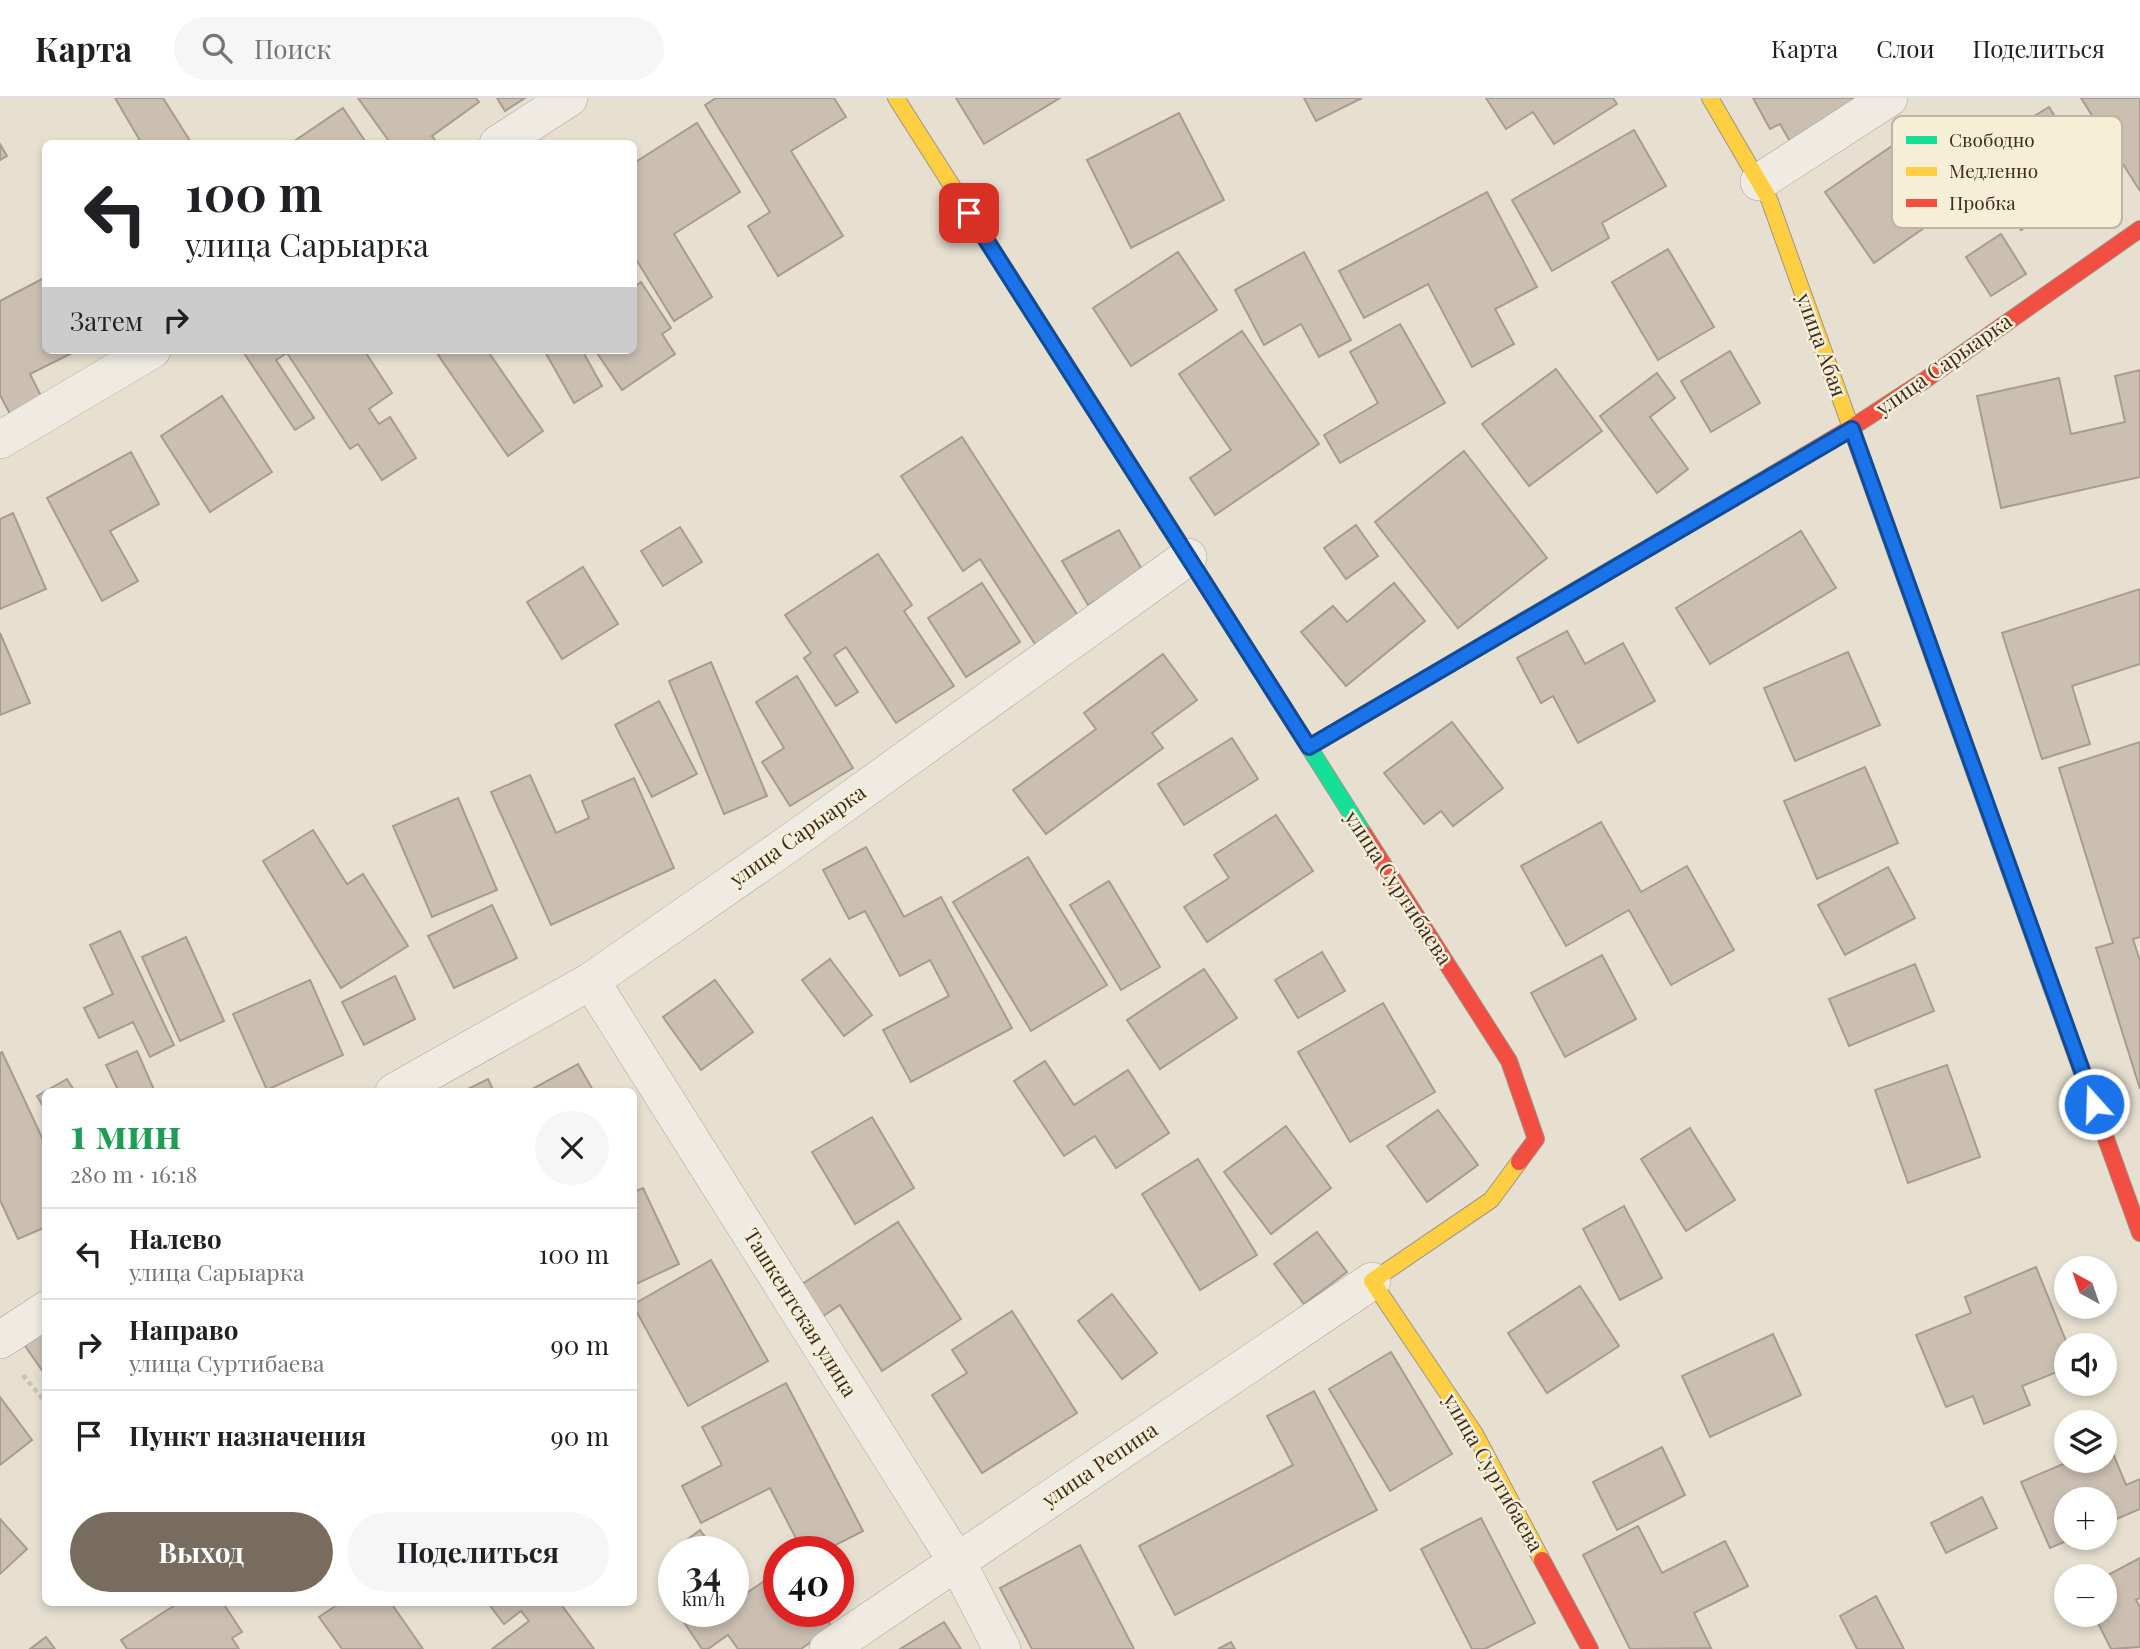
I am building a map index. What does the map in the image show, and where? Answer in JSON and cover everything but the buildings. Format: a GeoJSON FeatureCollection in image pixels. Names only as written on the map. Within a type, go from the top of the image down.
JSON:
{"type":"FeatureCollection","features":[{"type":"Feature","properties":{"kind":"street"},"geometry":{"type":"LineString","coordinates":[[504,140],[569,98]]}},
{"type":"Feature","properties":{"kind":"street","name":"улица Суртибаева"},"geometry":{"type":"LineString","coordinates":[[896,98],[1509,1061],[1536,1139],[1491,1200],[1372,1281],[1475,1434],[1590,1649]]}},
{"type":"Feature","properties":{"kind":"street","name":"улица Абая"},"geometry":{"type":"LineString","coordinates":[[1710,98],[1769,199],[2140,1233]]}},
{"type":"Feature","properties":{"kind":"street"},"geometry":{"type":"LineString","coordinates":[[1759,182],[1889,98]]}},
{"type":"Feature","properties":{"kind":"street","name":"улица Сарыарка"},"geometry":{"type":"LineString","coordinates":[[1309,747],[1852,429],[1917,388],[2052,289],[2140,229]]}},
{"type":"Feature","properties":{"kind":"street"},"geometry":{"type":"LineString","coordinates":[[0,440],[145,354]]}},
{"type":"Feature","properties":{"kind":"street","name":"улица Сарыарка"},"geometry":{"type":"LineString","coordinates":[[401,1088],[591,981],[802,834],[1188,557]]}},
{"type":"Feature","properties":{"kind":"street","name":"Ташкентская улица"},"geometry":{"type":"LineString","coordinates":[[591,981],[957,1562],[1002,1649]]}},
{"type":"Feature","properties":{"kind":"street","name":"улица Репина"},"geometry":{"type":"LineString","coordinates":[[828,1649],[1372,1281]]}},
{"type":"Feature","properties":{"kind":"street"},"geometry":{"type":"LineString","coordinates":[[0,1340],[42,1313]]}},
{"type":"Feature","properties":{"kind":"traffic: fast"},"geometry":{"type":"LineString","coordinates":[[1159,511],[1364,834]]}},
{"type":"Feature","properties":{"kind":"traffic: fast"},"geometry":{"type":"LineString","coordinates":[[1921,623],[2069,1036]]}},
{"type":"Feature","properties":{"kind":"traffic: slow"},"geometry":{"type":"LineString","coordinates":[[896,98],[1159,511]]}},
{"type":"Feature","properties":{"kind":"traffic: slow"},"geometry":{"type":"LineString","coordinates":[[1710,98],[1769,199],[1921,623]]}},
{"type":"Feature","properties":{"kind":"traffic: slow"},"geometry":{"type":"LineString","coordinates":[[1309,747],[1772,475]]}},
{"type":"Feature","properties":{"kind":"traffic: slow"},"geometry":{"type":"LineString","coordinates":[[1519,1162],[1491,1200],[1372,1281],[1475,1434],[1542,1560]]}},
{"type":"Feature","properties":{"kind":"traffic: jam"},"geometry":{"type":"LineString","coordinates":[[1772,475],[1925,380],[2140,229]]}},
{"type":"Feature","properties":{"kind":"traffic: jam"},"geometry":{"type":"LineString","coordinates":[[1364,834],[1509,1061],[1536,1139],[1519,1162]]}},
{"type":"Feature","properties":{"kind":"traffic: jam"},"geometry":{"type":"LineString","coordinates":[[2069,1036],[2140,1233]]}},
{"type":"Feature","properties":{"kind":"traffic: jam"},"geometry":{"type":"LineString","coordinates":[[1542,1560],[1590,1649]]}},
{"type":"Feature","properties":{"kind":"route"},"geometry":{"type":"LineString","coordinates":[[969,213],[1309,747],[1852,429],[2094,1104]]}}]}
